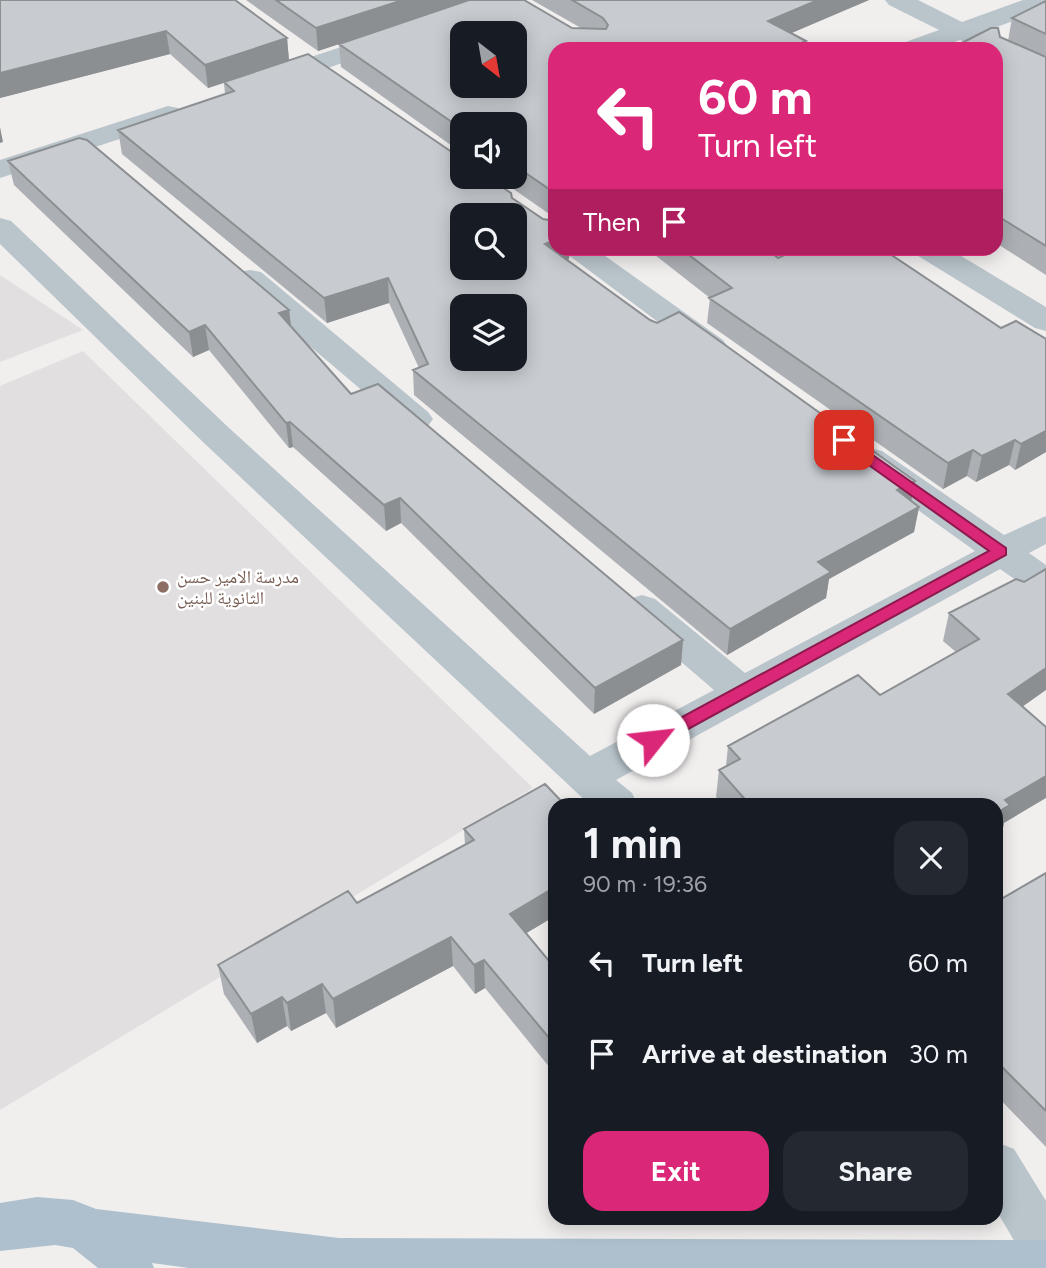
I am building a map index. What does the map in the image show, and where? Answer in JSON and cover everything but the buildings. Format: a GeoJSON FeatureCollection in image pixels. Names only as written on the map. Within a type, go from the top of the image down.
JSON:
{"type":"FeatureCollection","features":[{"type":"Feature","properties":{"kind":"main road"},"geometry":{"type":"LineString","coordinates":[[0,1226],[35,1219],[68,1221],[113,1250],[339,1264],[1046,1265]]}},
{"type":"Feature","properties":{"kind":"street"},"geometry":{"type":"LineString","coordinates":[[898,0],[980,42]]}},
{"type":"Feature","properties":{"kind":"street"},"geometry":{"type":"LineString","coordinates":[[931,42],[1046,0]]}},
{"type":"Feature","properties":{"kind":"street"},"geometry":{"type":"LineString","coordinates":[[252,86],[417,30]]}},
{"type":"Feature","properties":{"kind":"street"},"geometry":{"type":"LineString","coordinates":[[293,48],[338,81]]}},
{"type":"Feature","properties":{"kind":"street"},"geometry":{"type":"LineString","coordinates":[[1003,53],[1046,73]]}},
{"type":"Feature","properties":{"kind":"street"},"geometry":{"type":"LineString","coordinates":[[0,169],[188,107]]}},
{"type":"Feature","properties":{"kind":"street"},"geometry":{"type":"LineString","coordinates":[[85,141],[117,167]]}},
{"type":"Feature","properties":{"kind":"street"},"geometry":{"type":"LineString","coordinates":[[0,228],[216,435],[609,798]]}},
{"type":"Feature","properties":{"kind":"street"},"geometry":{"type":"LineString","coordinates":[[223,256],[445,443]]}},
{"type":"Feature","properties":{"kind":"street"},"geometry":{"type":"LineString","coordinates":[[585,256],[743,368]]}},
{"type":"Feature","properties":{"kind":"street"},"geometry":{"type":"LineString","coordinates":[[939,256],[1046,321]]}},
{"type":"Feature","properties":{"kind":"street"},"geometry":{"type":"LineString","coordinates":[[844,440],[1046,583]]}},
{"type":"Feature","properties":{"kind":"street"},"geometry":{"type":"LineString","coordinates":[[586,777],[1046,528]]}},
{"type":"Feature","properties":{"kind":"street"},"geometry":{"type":"LineString","coordinates":[[615,585],[742,692]]}},
{"type":"Feature","properties":{"kind":"street"},"geometry":{"type":"LineString","coordinates":[[1003,1176],[1046,1247]]}},
{"type":"Feature","properties":{"kind":"shaded area"},"geometry":{"type":"Polygon","coordinates":[[[0,275],[83,330],[0,362],[0,275]]]}},
{"type":"Feature","properties":{"kind":"shaded area","name":"مدرسة الامير حسن الثانوية للبنين"},"geometry":{"type":"Polygon","coordinates":[[[83,351],[533,788],[0,1110],[0,386],[83,351]]]}},
{"type":"Feature","properties":{"kind":"place","name":"مدرسة الامير حسن الثانوية للبنين"},"geometry":{"type":"Point","coordinates":[163,587]}},
{"type":"Feature","properties":{"kind":"route"},"geometry":{"type":"LineString","coordinates":[[653,740],[1000,551],[844,440]]}}]}
